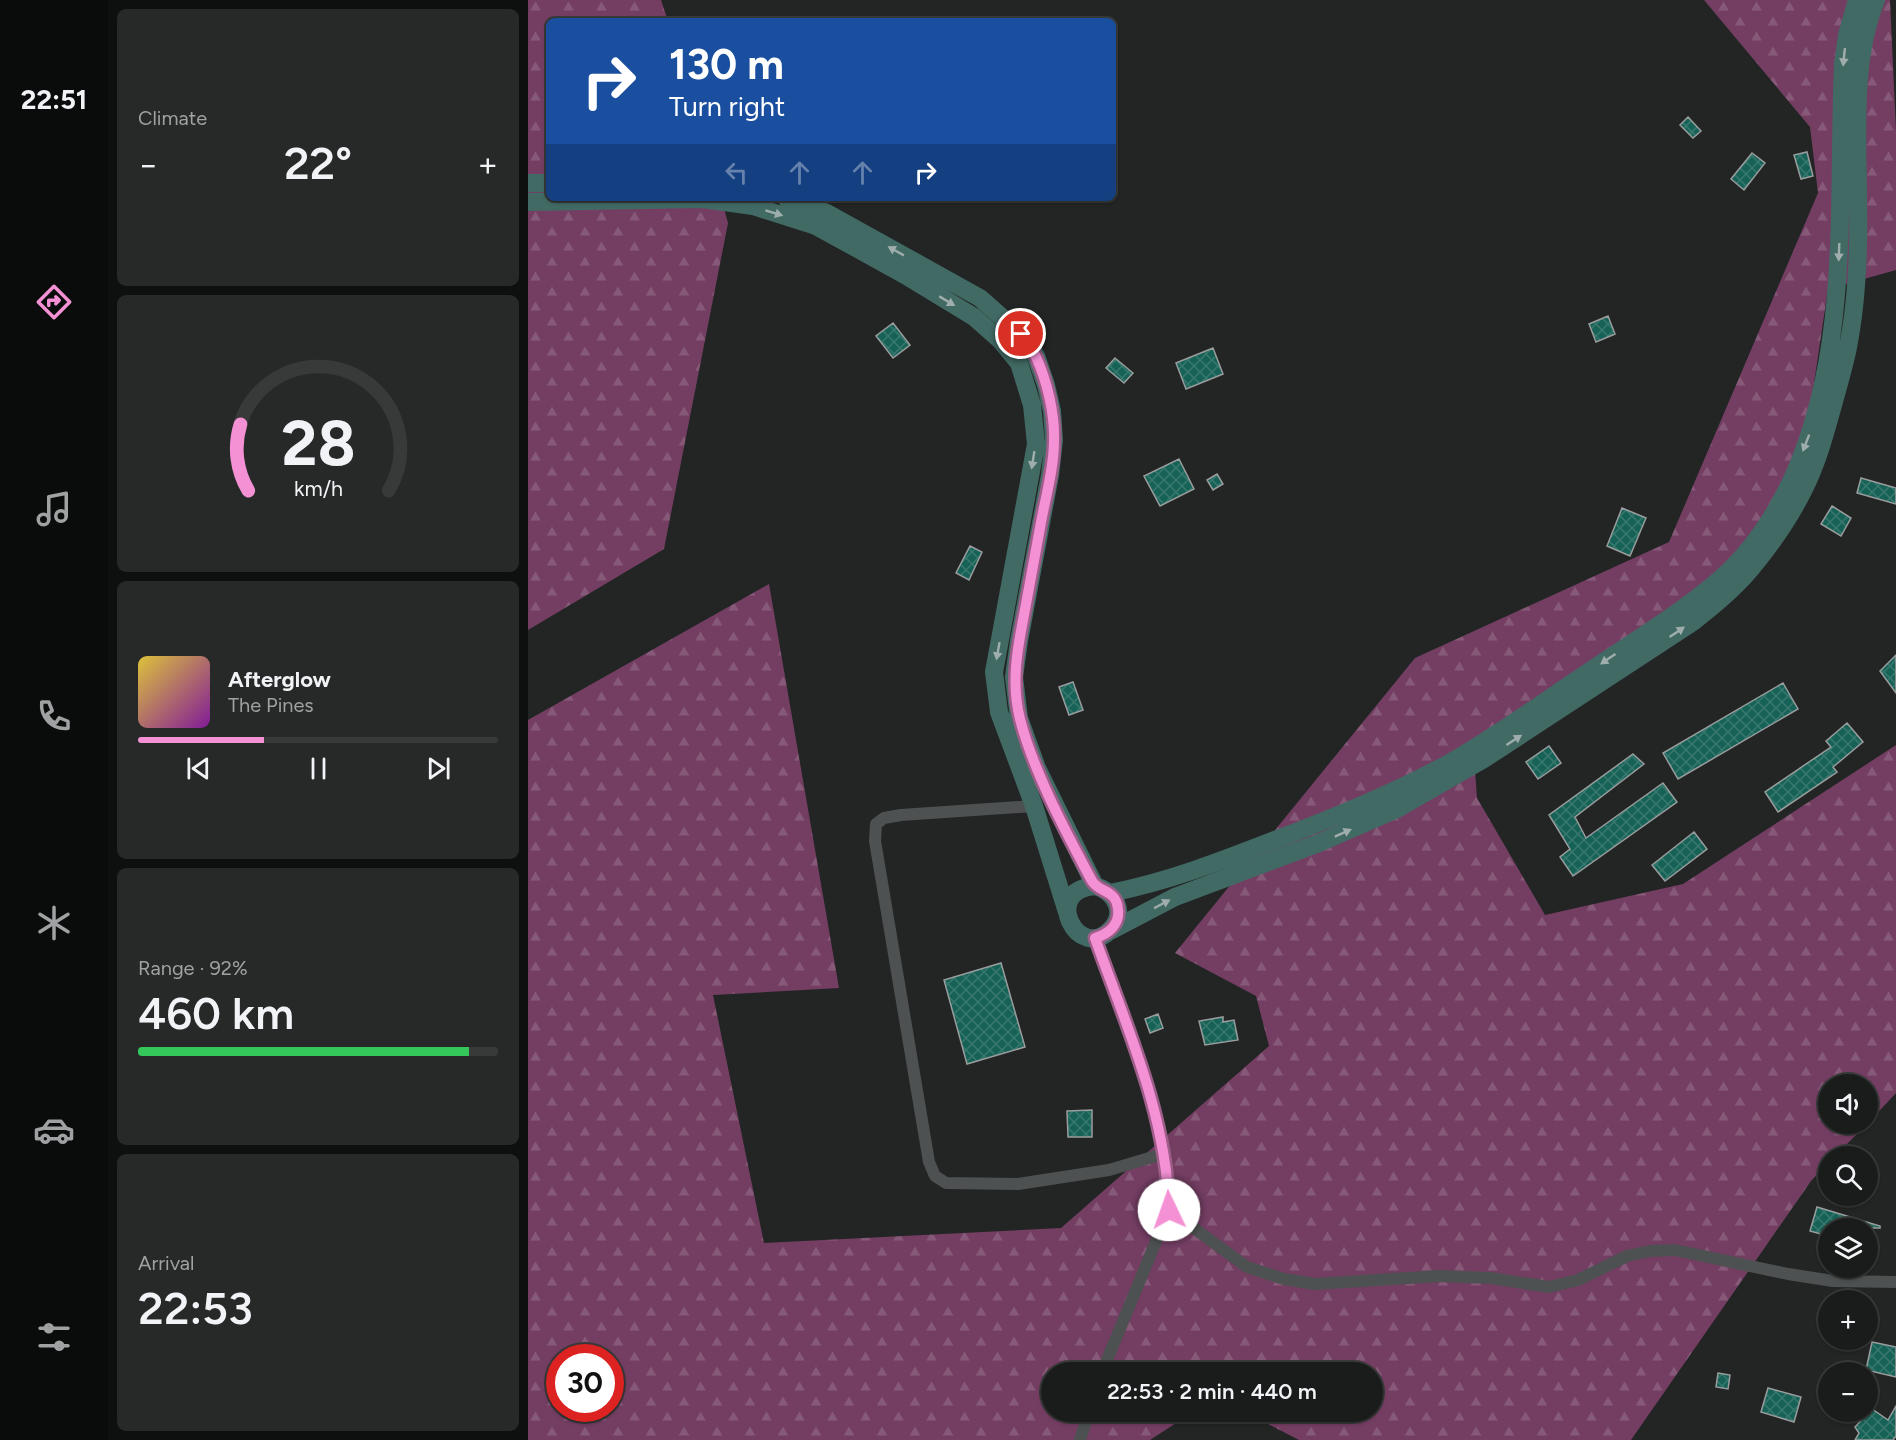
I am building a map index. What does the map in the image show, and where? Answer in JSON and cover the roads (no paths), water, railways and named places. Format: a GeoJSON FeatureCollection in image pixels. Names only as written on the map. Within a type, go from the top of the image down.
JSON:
{"type":"FeatureCollection","features":[{"type":"Feature","properties":{"kind":"street"},"geometry":{"type":"LineString","coordinates":[[1067,912],[1072,896],[1078,890],[1103,890],[1189,872],[1345,813],[1412,783],[1454,760],[1509,725],[1667,619],[1719,580],[1741,558],[1771,518],[1793,476],[1810,431],[1819,396],[1831,338],[1839,271],[1843,64],[1847,35],[1857,0]]}},
{"type":"Feature","properties":{"kind":"street"},"geometry":{"type":"LineString","coordinates":[[717,201],[753,206],[816,226],[905,275],[974,317],[1000,340],[1019,363],[1032,405],[1036,444],[994,672],[999,712],[1034,806],[1068,921],[1079,934],[1102,934],[1175,897],[1319,843],[1397,809],[1437,787],[1693,622],[1725,596],[1749,570],[1779,531],[1803,491],[1818,456],[1847,352],[1853,314],[1858,233],[1858,99],[1863,49],[1876,0]]}},
{"type":"Feature","properties":{"kind":"street"},"geometry":{"type":"LineString","coordinates":[[528,183],[546,183]]}},
{"type":"Feature","properties":{"kind":"street"},"geometry":{"type":"LineString","coordinates":[[528,202],[586,201]]}},
{"type":"Feature","properties":{"kind":"street"},"geometry":{"type":"LineString","coordinates":[[794,201],[827,213],[980,298],[1021,334],[1036,356],[1048,393],[1054,440],[1050,475],[1014,677],[1020,718],[1037,768],[1103,890],[1118,908],[1115,924],[1102,934]]}},
{"type":"Feature","properties":{"kind":"street"},"geometry":{"type":"LineString","coordinates":[[1034,806],[901,815],[884,818],[876,824],[875,841],[929,1162],[935,1176],[946,1183],[1018,1184],[1109,1170],[1163,1154]]}},
{"type":"Feature","properties":{"kind":"street"},"geometry":{"type":"LineString","coordinates":[[1102,934],[1148,1088],[1163,1154],[1169,1210],[1106,1362]]}},
{"type":"Feature","properties":{"kind":"street"},"geometry":{"type":"LineString","coordinates":[[1169,1210],[1247,1267],[1284,1279],[1315,1284],[1440,1276],[1491,1278],[1550,1287],[1578,1280],[1627,1256],[1650,1251],[1675,1250],[1833,1281],[1896,1282]]}},
{"type":"Feature","properties":{"kind":"street"},"geometry":{"type":"LineString","coordinates":[[1080,1440],[1086,1422]]}}]}
